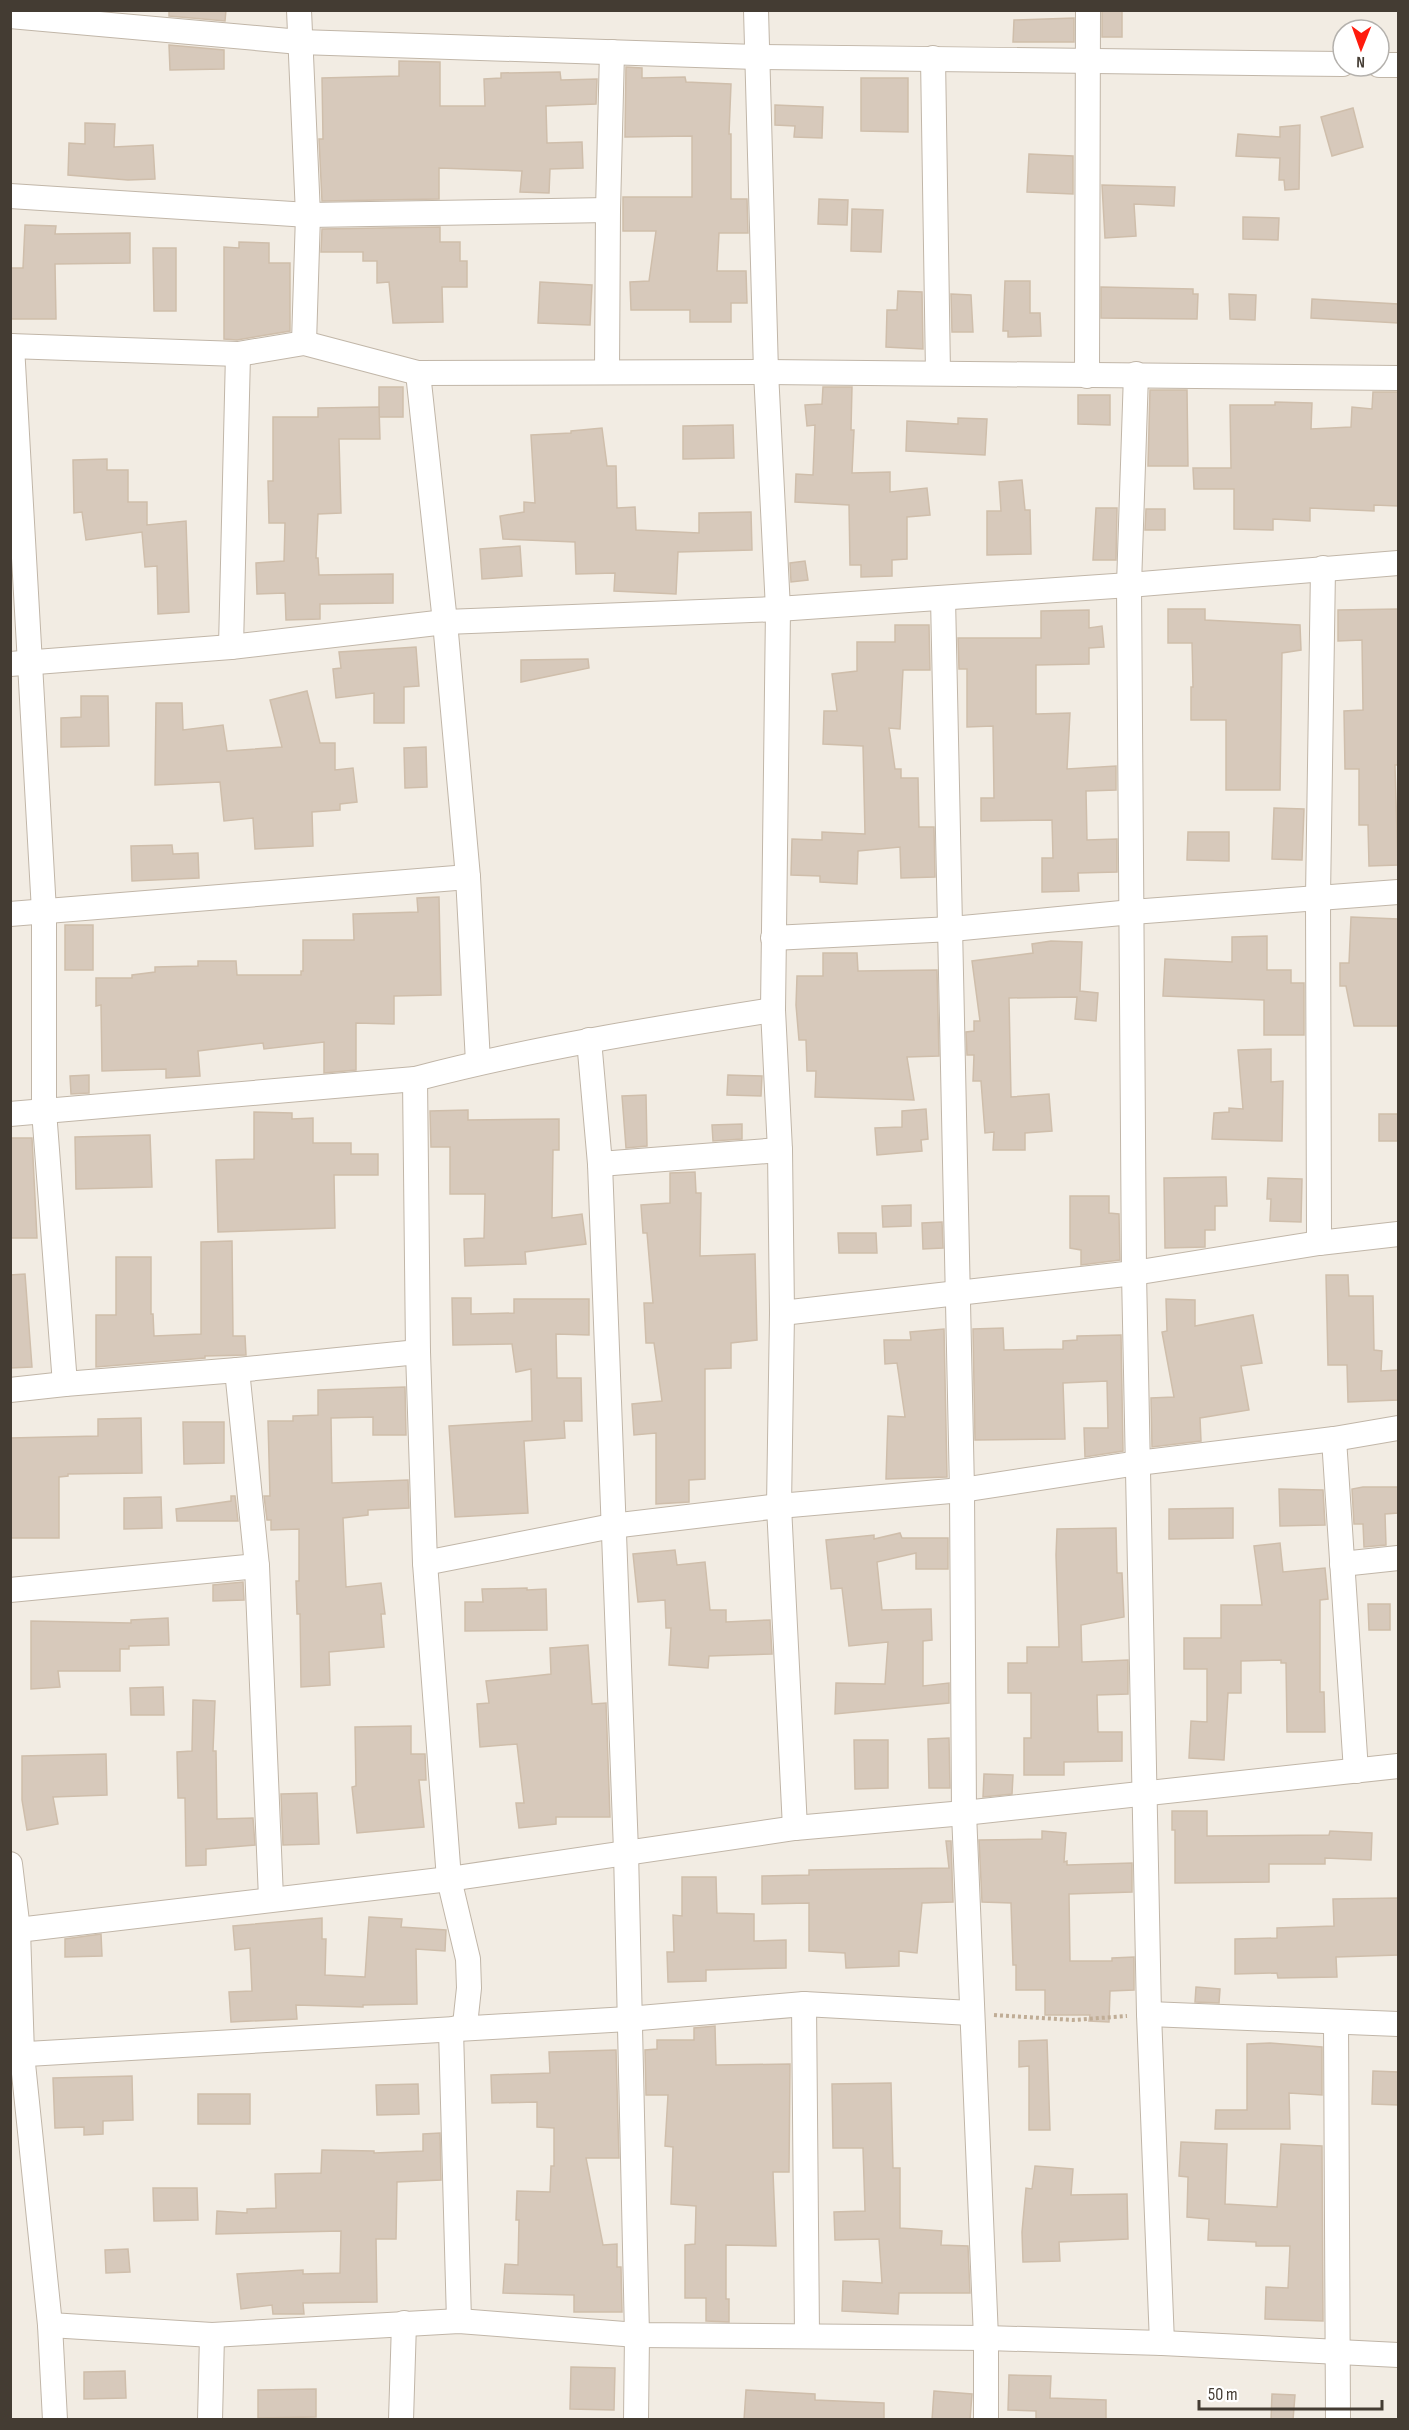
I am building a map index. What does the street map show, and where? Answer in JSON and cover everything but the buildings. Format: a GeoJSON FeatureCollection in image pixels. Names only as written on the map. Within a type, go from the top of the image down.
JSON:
{"type":"FeatureCollection","features":[{"type":"Feature","properties":{"kind":"street"},"geometry":{"type":"LineString","coordinates":[[299,10],[308,215],[304,343]]}},
{"type":"Feature","properties":{"kind":"street"},"geometry":{"type":"LineString","coordinates":[[756,10],[766,372],[778,609],[773,1010],[780,1150],[782,1313],[779,1506],[795,1828]]}},
{"type":"Feature","properties":{"kind":"street"},"geometry":{"type":"LineString","coordinates":[[1087,376],[1088,10]]}},
{"type":"Feature","properties":{"kind":"street"},"geometry":{"type":"LineString","coordinates":[[10,16],[300,42],[756,57],[1331,64]]}},
{"type":"Feature","properties":{"kind":"street"},"geometry":{"type":"LineString","coordinates":[[607,372],[612,52]]}},
{"type":"Feature","properties":{"kind":"street"},"geometry":{"type":"LineString","coordinates":[[933,58],[938,373]]}},
{"type":"Feature","properties":{"kind":"street"},"geometry":{"type":"LineString","coordinates":[[10,196],[308,215],[608,210]]}},
{"type":"Feature","properties":{"kind":"street"},"geometry":{"type":"LineString","coordinates":[[65,1384],[44,1111],[44,911],[19,663],[11,346],[238,354],[304,343],[418,373],[766,372],[1398,378]]}},
{"type":"Feature","properties":{"kind":"street"},"geometry":{"type":"LineString","coordinates":[[231,647],[238,354]]}},
{"type":"Feature","properties":{"kind":"street"},"geometry":{"type":"LineString","coordinates":[[418,373],[445,622],[468,877],[478,1062]]}},
{"type":"Feature","properties":{"kind":"street"},"geometry":{"type":"LineString","coordinates":[[1136,374],[1129,585],[1134,1273],[1149,2014],[1162,2343]]}},
{"type":"Feature","properties":{"kind":"street"},"geometry":{"type":"LineString","coordinates":[[19,663],[231,647],[445,622],[778,609],[1129,585],[1398,563]]}},
{"type":"Feature","properties":{"kind":"street"},"geometry":{"type":"LineString","coordinates":[[1319,1243],[1318,897],[1323,568]]}},
{"type":"Feature","properties":{"kind":"street"},"geometry":{"type":"LineString","coordinates":[[943,598],[952,929],[962,1490],[964,1814],[986,2338],[986,2420]]}},
{"type":"Feature","properties":{"kind":"street"},"geometry":{"type":"LineString","coordinates":[[10,914],[468,877]]}},
{"type":"Feature","properties":{"kind":"street"},"geometry":{"type":"LineString","coordinates":[[773,938],[952,929],[1132,912],[1398,892]]}},
{"type":"Feature","properties":{"kind":"street"},"geometry":{"type":"LineString","coordinates":[[10,1114],[415,1079],[478,1062],[589,1040],[773,1010]]}},
{"type":"Feature","properties":{"kind":"street"},"geometry":{"type":"LineString","coordinates":[[589,1040],[600,1164],[626,1851],[628,2019],[637,2335],[636,2420]]}},
{"type":"Feature","properties":{"kind":"street"},"geometry":{"type":"LineString","coordinates":[[415,1079],[418,1352],[425,1563],[449,1879],[468,1959],[469,1988],[465,2025],[452,2030]]}},
{"type":"Feature","properties":{"kind":"street"},"geometry":{"type":"LineString","coordinates":[[600,1164],[780,1150]]}},
{"type":"Feature","properties":{"kind":"street"},"geometry":{"type":"LineString","coordinates":[[782,1313],[1134,1273],[1319,1243],[1398,1234]]}},
{"type":"Feature","properties":{"kind":"street"},"geometry":{"type":"LineString","coordinates":[[10,1390],[418,1352]]}},
{"type":"Feature","properties":{"kind":"street"},"geometry":{"type":"LineString","coordinates":[[237,1370],[256,1566],[271,1898]]}},
{"type":"Feature","properties":{"kind":"street"},"geometry":{"type":"LineString","coordinates":[[425,1563],[612,1526],[779,1506],[962,1490],[1138,1463],[1334,1439],[1398,1428]]}},
{"type":"Feature","properties":{"kind":"street"},"geometry":{"type":"LineString","coordinates":[[1334,1439],[1356,1771]]}},
{"type":"Feature","properties":{"kind":"street"},"geometry":{"type":"LineString","coordinates":[[1342,1564],[1398,1558]]}},
{"type":"Feature","properties":{"kind":"street"},"geometry":{"type":"LineString","coordinates":[[10,1590],[256,1566]]}},
{"type":"Feature","properties":{"kind":"street"},"geometry":{"type":"LineString","coordinates":[[18,1929],[449,1879],[626,1851],[795,1828],[964,1814],[1398,1766]]}},
{"type":"Feature","properties":{"kind":"street"},"geometry":{"type":"LineString","coordinates":[[10,1864],[18,1929],[16,2055],[50,2325],[55,2420]]}},
{"type":"Feature","properties":{"kind":"street"},"geometry":{"type":"LineString","coordinates":[[16,2055],[628,2019],[804,2004],[971,2013]]}},
{"type":"Feature","properties":{"kind":"street"},"geometry":{"type":"LineString","coordinates":[[804,2004],[807,2335]]}},
{"type":"Feature","properties":{"kind":"street"},"geometry":{"type":"LineString","coordinates":[[1149,2014],[1398,2024]]}},
{"type":"Feature","properties":{"kind":"street"},"geometry":{"type":"LineString","coordinates":[[1336,2022],[1338,2420]]}},
{"type":"Feature","properties":{"kind":"street"},"geometry":{"type":"LineString","coordinates":[[452,2030],[459,2321]]}},
{"type":"Feature","properties":{"kind":"street"},"geometry":{"type":"LineString","coordinates":[[50,2325],[213,2335],[404,2322],[459,2321],[637,2335],[986,2338],[1162,2343],[1398,2355]]}},
{"type":"Feature","properties":{"kind":"street"},"geometry":{"type":"LineString","coordinates":[[401,2420],[404,2322]]}},
{"type":"Feature","properties":{"kind":"street"},"geometry":{"type":"LineString","coordinates":[[210,2420],[213,2335]]}},
{"type":"Feature","properties":{"kind":"path"},"geometry":{"type":"LineString","coordinates":[[971,2013],[1072,2020],[1149,2014]]}}]}
